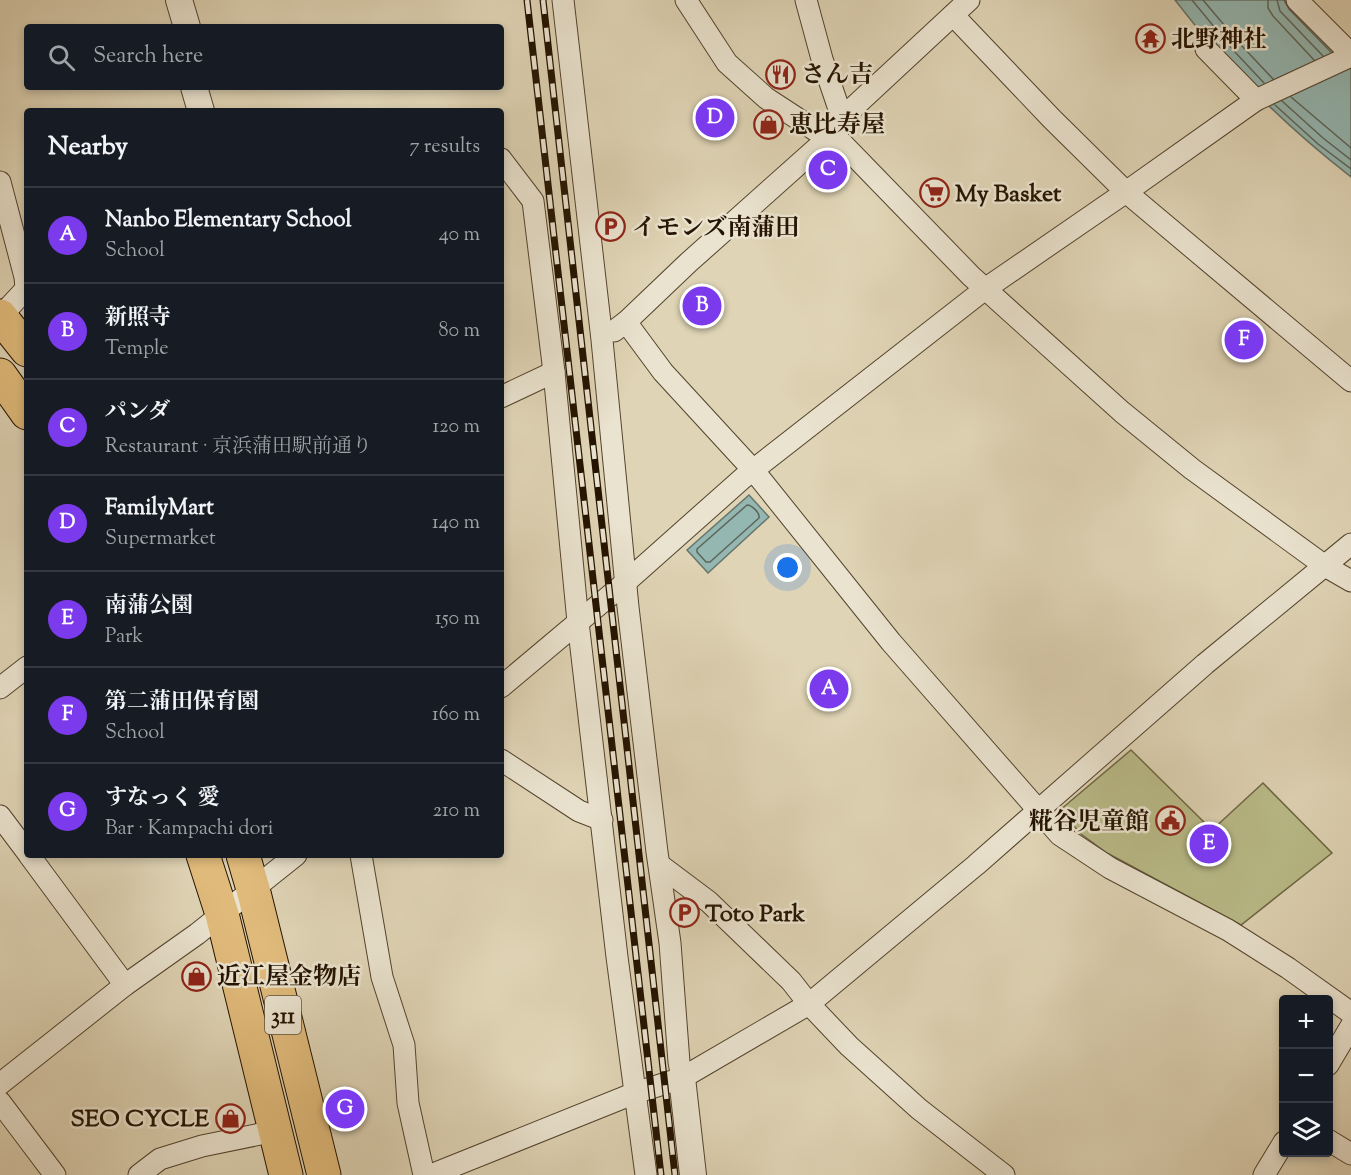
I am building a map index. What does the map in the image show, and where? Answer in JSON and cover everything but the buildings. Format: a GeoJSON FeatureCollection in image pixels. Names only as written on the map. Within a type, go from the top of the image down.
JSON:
{"type":"FeatureCollection","features":[{"type":"Feature","properties":{"kind":"main road"},"geometry":{"type":"LineString","coordinates":[[0,316],[24,346]]}},
{"type":"Feature","properties":{"kind":"main road"},"geometry":{"type":"LineString","coordinates":[[0,375],[24,409]]}},
{"type":"Feature","properties":{"kind":"main road","name":"311"},"geometry":{"type":"LineString","coordinates":[[204,858],[222,914],[286,1175]]}},
{"type":"Feature","properties":{"kind":"main road","name":"311"},"geometry":{"type":"LineString","coordinates":[[244,858],[324,1175]]}},
{"type":"Feature","properties":{"kind":"street"},"geometry":{"type":"LineString","coordinates":[[179,0],[186,24]]}},
{"type":"Feature","properties":{"kind":"street"},"geometry":{"type":"LineString","coordinates":[[563,0],[602,340],[626,582],[670,943],[679,1062],[693,1175]]}},
{"type":"Feature","properties":{"kind":"street"},"geometry":{"type":"LineString","coordinates":[[686,0],[727,63],[766,98],[814,130],[839,128]]}},
{"type":"Feature","properties":{"kind":"street"},"geometry":{"type":"LineString","coordinates":[[806,0],[839,128],[985,289],[1122,412],[1192,469],[1325,566],[1351,581]]}},
{"type":"Feature","properties":{"kind":"street"},"geometry":{"type":"LineString","coordinates":[[602,340],[626,322],[689,262],[839,128],[969,0]]}},
{"type":"Feature","properties":{"kind":"street"},"geometry":{"type":"LineString","coordinates":[[504,684],[626,582],[743,478],[985,289],[1258,99],[1350,56],[1337,37],[1297,0]]}},
{"type":"Feature","properties":{"kind":"street"},"geometry":{"type":"LineString","coordinates":[[953,15],[1052,119],[1126,192],[1351,381]]}},
{"type":"Feature","properties":{"kind":"street"},"geometry":{"type":"LineString","coordinates":[[1206,49],[1258,99]]}},
{"type":"Feature","properties":{"kind":"street"},"geometry":{"type":"LineString","coordinates":[[195,90],[200,108]]}},
{"type":"Feature","properties":{"kind":"street"},"geometry":{"type":"LineString","coordinates":[[504,163],[533,201],[554,372],[578,622],[645,1175]]}},
{"type":"Feature","properties":{"kind":"street"},"geometry":{"type":"LineString","coordinates":[[0,182],[24,273]]}},
{"type":"Feature","properties":{"kind":"street"},"geometry":{"type":"LineString","coordinates":[[0,316],[24,291]]}},
{"type":"Feature","properties":{"kind":"street"},"geometry":{"type":"LineString","coordinates":[[626,322],[663,372],[754,471],[891,642],[1060,835],[1110,868],[1228,930],[1288,968],[1351,1013]]}},
{"type":"Feature","properties":{"kind":"street"},"geometry":{"type":"LineString","coordinates":[[504,396],[554,372]]}},
{"type":"Feature","properties":{"kind":"street"},"geometry":{"type":"LineString","coordinates":[[431,1175],[634,1093],[682,1078],[809,1004],[1039,811],[1197,671],[1351,544]]}},
{"type":"Feature","properties":{"kind":"street"},"geometry":{"type":"LineString","coordinates":[[0,688],[24,669]]}},
{"type":"Feature","properties":{"kind":"street"},"geometry":{"type":"LineString","coordinates":[[504,762],[579,811],[602,820]]}},
{"type":"Feature","properties":{"kind":"street"},"geometry":{"type":"LineString","coordinates":[[0,816],[24,849]]}},
{"type":"Feature","properties":{"kind":"street"},"geometry":{"type":"LineString","coordinates":[[31,858],[125,985]]}},
{"type":"Feature","properties":{"kind":"street"},"geometry":{"type":"LineString","coordinates":[[0,1084],[125,985],[222,914],[292,858]]}},
{"type":"Feature","properties":{"kind":"street"},"geometry":{"type":"LineString","coordinates":[[362,858],[382,976],[404,1045],[408,1103],[424,1175]]}},
{"type":"Feature","properties":{"kind":"street"},"geometry":{"type":"LineString","coordinates":[[661,866],[709,902],[791,981],[809,1004],[849,1046],[992,1171]]}},
{"type":"Feature","properties":{"kind":"street"},"geometry":{"type":"LineString","coordinates":[[1333,1058],[1351,1026]]}},
{"type":"Feature","properties":{"kind":"street"},"geometry":{"type":"LineString","coordinates":[[0,1102],[55,1175]]}},
{"type":"Feature","properties":{"kind":"street"},"geometry":{"type":"LineString","coordinates":[[139,1175],[160,1159],[202,1146],[275,1131]]}},
{"type":"Feature","properties":{"kind":"street"},"geometry":{"type":"LineString","coordinates":[[1333,1143],[1351,1154]]}},
{"type":"Feature","properties":{"kind":"street"},"geometry":{"type":"LineString","coordinates":[[1264,1175],[1279,1150]]}},
{"type":"Feature","properties":{"kind":"green space"},"geometry":{"type":"Polygon","coordinates":[[[1131,750],[1212,830],[1263,783],[1332,853],[1241,925],[1107,853],[1081,834],[1060,810],[1131,750]]]}},
{"type":"Feature","properties":{"kind":"water"},"geometry":{"type":"Polygon","coordinates":[[[1175,0],[1288,0],[1351,62],[1351,177],[1257,94],[1215,49],[1175,0]]]}},
{"type":"Feature","properties":{"kind":"water"},"geometry":{"type":"Polygon","coordinates":[[[749,495],[769,517],[708,573],[687,550],[749,495]]]}},
{"type":"Feature","properties":{"kind":"railway"},"geometry":{"type":"LineString","coordinates":[[527,0],[661,1175]]}},
{"type":"Feature","properties":{"kind":"railway"},"geometry":{"type":"LineString","coordinates":[[543,0],[675,1175]]}},
{"type":"Feature","properties":{"kind":"place","name":"北野神社"},"geometry":{"type":"Point","coordinates":[1150,39]}},
{"type":"Feature","properties":{"kind":"place","name":"さん吉"},"geometry":{"type":"Point","coordinates":[780,74]}},
{"type":"Feature","properties":{"kind":"place","name":"FamilyMart"},"geometry":{"type":"Point","coordinates":[715,118]}},
{"type":"Feature","properties":{"kind":"place","name":"恵比寿屋"},"geometry":{"type":"Point","coordinates":[768,124]}},
{"type":"Feature","properties":{"kind":"place","name":"パンダ"},"geometry":{"type":"Point","coordinates":[828,170]}},
{"type":"Feature","properties":{"kind":"place","name":"My Basket"},"geometry":{"type":"Point","coordinates":[934,193]}},
{"type":"Feature","properties":{"kind":"place","name":"イモンズ南蒲田"},"geometry":{"type":"Point","coordinates":[611,227]}},
{"type":"Feature","properties":{"kind":"place","name":"新照寺"},"geometry":{"type":"Point","coordinates":[702,306]}},
{"type":"Feature","properties":{"kind":"place","name":"第二蒲田保育園"},"geometry":{"type":"Point","coordinates":[1244,340]}},
{"type":"Feature","properties":{"kind":"place","name":"Nanbo Elementary School"},"geometry":{"type":"Point","coordinates":[829,689]}},
{"type":"Feature","properties":{"kind":"place","name":"糀谷児童館"},"geometry":{"type":"Point","coordinates":[1170,821]}},
{"type":"Feature","properties":{"kind":"place","name":"南蒲公園"},"geometry":{"type":"Point","coordinates":[1209,844]}},
{"type":"Feature","properties":{"kind":"place","name":"Toto Park"},"geometry":{"type":"Point","coordinates":[684,913]}},
{"type":"Feature","properties":{"kind":"place","name":"近江屋金物店"},"geometry":{"type":"Point","coordinates":[196,976]}},
{"type":"Feature","properties":{"kind":"place","name":"すなっく 愛"},"geometry":{"type":"Point","coordinates":[345,1109]}},
{"type":"Feature","properties":{"kind":"place","name":"SEO CYCLE"},"geometry":{"type":"Point","coordinates":[230,1118]}}]}
